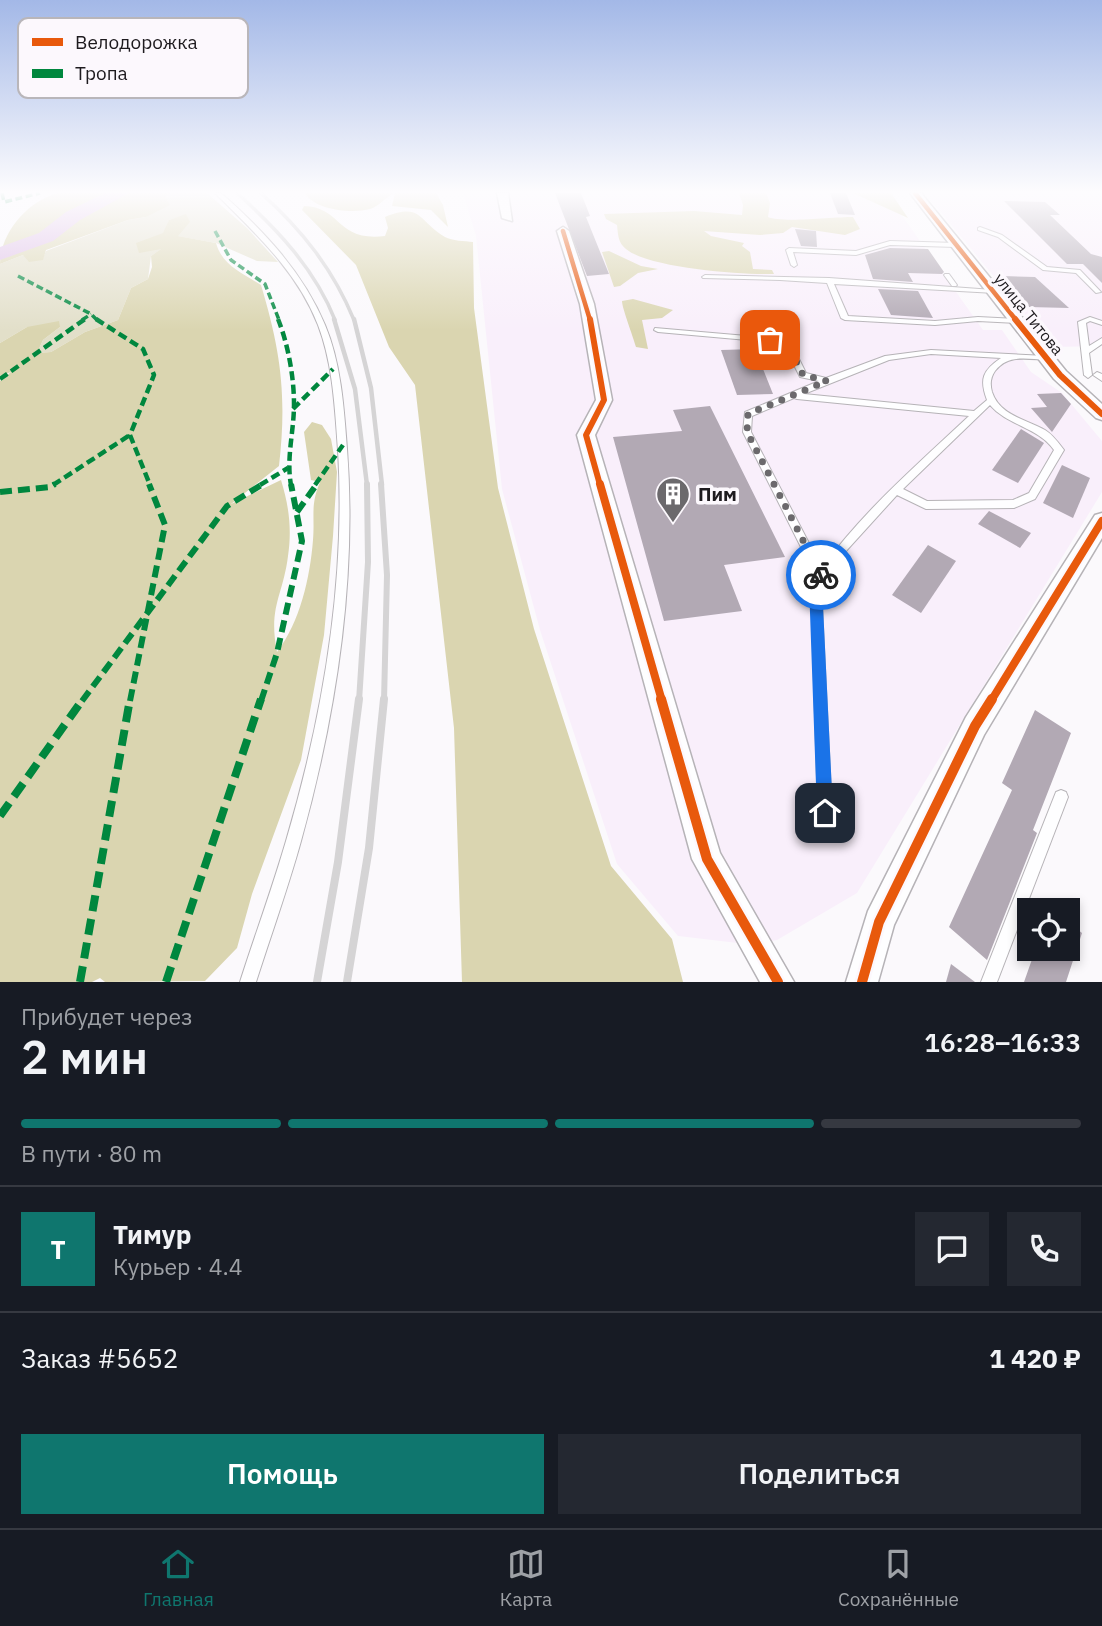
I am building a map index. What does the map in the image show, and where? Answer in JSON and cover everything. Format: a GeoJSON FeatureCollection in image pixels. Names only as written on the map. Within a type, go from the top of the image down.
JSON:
{"type":"FeatureCollection","features":[{"type":"Feature","properties":{"kind":"street"},"geometry":{"type":"LineString","coordinates":[[566,239],[587,304],[604,400],[586,435],[707,859],[779,982]]}},
{"type":"Feature","properties":{"kind":"street","name":"улица Титова"},"geometry":{"type":"LineString","coordinates":[[951,239],[1046,358],[1102,414]]}},
{"type":"Feature","properties":{"kind":"street"},"geometry":{"type":"LineString","coordinates":[[862,982],[879,922],[975,726],[1102,521]]}},
{"type":"Feature","properties":{"kind":"lane"},"geometry":{"type":"LineString","coordinates":[[248,982],[299,820],[325,694],[338,602],[345,464],[336,381],[322,327],[283,257],[266,239]]}},
{"type":"Feature","properties":{"kind":"lane"},"geometry":{"type":"LineString","coordinates":[[1004,239],[1045,269],[1078,271],[1098,292]]}},
{"type":"Feature","properties":{"kind":"lane"},"geometry":{"type":"LineString","coordinates":[[794,265],[789,250],[856,253],[890,243],[956,245]]}},
{"type":"Feature","properties":{"kind":"lane"},"geometry":{"type":"LineString","coordinates":[[947,275],[954,285]]}},
{"type":"Feature","properties":{"kind":"lane"},"geometry":{"type":"LineString","coordinates":[[705,277],[830,280],[993,292]]}},
{"type":"Feature","properties":{"kind":"lane"},"geometry":{"type":"LineString","coordinates":[[830,280],[845,318],[935,323],[978,319],[1017,321]]}},
{"type":"Feature","properties":{"kind":"lane"},"geometry":{"type":"LineString","coordinates":[[1095,376],[1086,352],[1082,323],[1090,319],[1102,323]]}},
{"type":"Feature","properties":{"kind":"lane"},"geometry":{"type":"LineString","coordinates":[[657,330],[770,340],[788,345],[803,375],[827,381]]}},
{"type":"Feature","properties":{"kind":"lane"},"geometry":{"type":"LineString","coordinates":[[1086,352],[1102,340]]}},
{"type":"Feature","properties":{"kind":"lane"},"geometry":{"type":"LineString","coordinates":[[821,577],[747,432],[748,414],[888,358],[931,352],[1046,358]]}},
{"type":"Feature","properties":{"kind":"lane"},"geometry":{"type":"LineString","coordinates":[[896,490],[926,505],[1014,504],[1032,496],[1059,450],[1055,441],[1003,415],[989,402],[985,383],[992,367],[1010,356]]}},
{"type":"Feature","properties":{"kind":"lane"},"geometry":{"type":"LineString","coordinates":[[792,396],[977,414]]}},
{"type":"Feature","properties":{"kind":"lane"},"geometry":{"type":"LineString","coordinates":[[825,813],[816,584],[843,547],[896,490],[989,402]]}},
{"type":"Feature","properties":{"kind":"lane"},"geometry":{"type":"LineString","coordinates":[[989,982],[1060,797]]}},
{"type":"Feature","properties":{"kind":"shaded area"},"geometry":{"type":"Polygon","coordinates":[[[6,239],[77,239],[46,250],[43,260],[29,262],[23,255],[0,264],[6,239]]]}},
{"type":"Feature","properties":{"kind":"shaded area"},"geometry":{"type":"Polygon","coordinates":[[[78,239],[165,239],[163,248],[151,256],[148,279],[131,288],[118,320],[85,332],[51,352],[37,353],[43,340],[60,327],[27,327],[0,343],[0,264],[23,255],[42,260],[46,251],[78,239]]]}},
{"type":"Feature","properties":{"kind":"shaded area"},"geometry":{"type":"Polygon","coordinates":[[[147,239],[193,239],[216,243],[228,263],[261,285],[278,353],[282,396],[279,466],[231,504],[281,480],[288,508],[290,536],[286,570],[275,612],[277,652],[298,613],[312,554],[314,504],[320,482],[311,480],[304,432],[312,422],[322,425],[331,439],[337,472],[324,635],[301,760],[252,894],[237,948],[205,981],[105,982],[100,978],[92,982],[0,982],[0,381],[11,372],[0,376],[0,343],[27,327],[59,321],[60,327],[43,340],[37,353],[51,352],[85,332],[118,320],[131,288],[148,279],[152,267],[151,256],[161,249],[139,253],[136,243],[147,239]]]}},
{"type":"Feature","properties":{"kind":"shaded area"},"geometry":{"type":"Polygon","coordinates":[[[193,239],[257,239],[278,262],[257,261],[216,243],[193,239]]]}},
{"type":"Feature","properties":{"kind":"shaded area"},"geometry":{"type":"Polygon","coordinates":[[[330,239],[451,239],[473,242],[474,308],[498,488],[534,629],[611,866],[672,939],[683,982],[462,982],[454,728],[415,385],[389,347],[356,265],[330,239]]]}},
{"type":"Feature","properties":{"kind":"shaded area"},"geometry":{"type":"Polygon","coordinates":[[[476,239],[918,239],[983,330],[1002,330],[1031,372],[1062,393],[1102,441],[1102,492],[857,893],[777,940],[755,945],[678,936],[617,864],[540,630],[502,489],[476,239]]]}},
{"type":"Feature","properties":{"kind":"shaded area"},"geometry":{"type":"Polygon","coordinates":[[[619,239],[724,239],[744,243],[742,246],[750,252],[753,269],[772,270],[774,274],[674,266],[637,256],[621,244],[619,239]]]}},
{"type":"Feature","properties":{"kind":"shaded area"},"geometry":{"type":"Polygon","coordinates":[[[963,239],[1102,239],[1102,346],[1052,347],[963,239]]]}},
{"type":"Feature","properties":{"kind":"shaded area"},"geometry":{"type":"Polygon","coordinates":[[[609,251],[641,266],[658,269],[638,273],[620,286],[614,287],[602,252],[609,251]]]}},
{"type":"Feature","properties":{"kind":"shaded area"},"geometry":{"type":"Polygon","coordinates":[[[633,299],[673,310],[662,318],[642,320],[648,349],[636,347],[624,310],[622,301],[633,299]]]}},
{"type":"Feature","properties":{"kind":"building"},"geometry":{"type":"Polygon","coordinates":[[[573,239],[595,239],[609,274],[587,276],[573,239]]]}},
{"type":"Feature","properties":{"kind":"building"},"geometry":{"type":"Polygon","coordinates":[[[798,239],[816,239],[817,247],[801,246],[798,239]]]}},
{"type":"Feature","properties":{"kind":"building"},"geometry":{"type":"Polygon","coordinates":[[[1042,239],[1075,239],[1091,254],[1102,257],[1102,283],[1083,264],[1067,264],[1042,239]]]}},
{"type":"Feature","properties":{"kind":"building"},"geometry":{"type":"Polygon","coordinates":[[[890,248],[928,249],[944,272],[908,273],[913,282],[873,279],[865,255],[890,248]]]}},
{"type":"Feature","properties":{"kind":"building"},"geometry":{"type":"Polygon","coordinates":[[[1002,276],[1035,277],[1069,308],[1029,307],[1002,276]]]}},
{"type":"Feature","properties":{"kind":"building"},"geometry":{"type":"Polygon","coordinates":[[[878,289],[918,291],[933,318],[891,315],[878,289]]]}},
{"type":"Feature","properties":{"kind":"building"},"geometry":{"type":"Polygon","coordinates":[[[755,349],[773,394],[737,395],[721,350],[755,349]]]}},
{"type":"Feature","properties":{"kind":"building"},"geometry":{"type":"Polygon","coordinates":[[[1061,393],[1071,404],[1052,432],[1031,408],[1047,407],[1037,394],[1061,393]]]}},
{"type":"Feature","properties":{"kind":"building","name":"Пим"},"geometry":{"type":"Polygon","coordinates":[[[710,406],[785,557],[724,565],[742,611],[664,621],[613,437],[682,431],[673,410],[710,406]]]}},
{"type":"Feature","properties":{"kind":"building"},"geometry":{"type":"Polygon","coordinates":[[[1021,429],[1044,443],[1018,483],[992,470],[1021,429]]]}},
{"type":"Feature","properties":{"kind":"building"},"geometry":{"type":"Polygon","coordinates":[[[1062,465],[1090,478],[1073,518],[1043,503],[1062,465]]]}},
{"type":"Feature","properties":{"kind":"building"},"geometry":{"type":"Polygon","coordinates":[[[989,511],[1031,533],[1020,548],[978,524],[989,511]]]}},
{"type":"Feature","properties":{"kind":"building"},"geometry":{"type":"Polygon","coordinates":[[[928,545],[956,561],[921,613],[892,595],[928,545]]]}},
{"type":"Feature","properties":{"kind":"building"},"geometry":{"type":"Polygon","coordinates":[[[1035,710],[1071,733],[1033,830],[1037,833],[987,960],[949,927],[1012,790],[1002,783],[1035,710]]]}},
{"type":"Feature","properties":{"kind":"building"},"geometry":{"type":"Polygon","coordinates":[[[1031,961],[1073,961],[1066,982],[1024,982],[1031,961]]]}},
{"type":"Feature","properties":{"kind":"building"},"geometry":{"type":"Polygon","coordinates":[[[951,964],[975,982],[946,982],[951,964]]]}},
{"type":"Feature","properties":{"kind":"waterway"},"geometry":{"type":"LineString","coordinates":[[0,254],[41,239]]}},
{"type":"Feature","properties":{"kind":"railway"},"geometry":{"type":"LineString","coordinates":[[282,239],[306,267],[327,301],[335,320]]}},
{"type":"Feature","properties":{"kind":"railway"},"geometry":{"type":"LineString","coordinates":[[305,239],[326,267],[354,320]]}},
{"type":"Feature","properties":{"kind":"railway"},"geometry":{"type":"LineString","coordinates":[[334,319],[355,389],[367,485]]}},
{"type":"Feature","properties":{"kind":"railway"},"geometry":{"type":"LineString","coordinates":[[354,319],[371,388],[382,485]]}},
{"type":"Feature","properties":{"kind":"railway"},"geometry":{"type":"LineString","coordinates":[[359,701],[368,562],[367,484]]}},
{"type":"Feature","properties":{"kind":"railway"},"geometry":{"type":"LineString","coordinates":[[381,484],[387,575],[384,701]]}},
{"type":"Feature","properties":{"kind":"railway"},"geometry":{"type":"LineString","coordinates":[[317,982],[338,862],[359,699]]}},
{"type":"Feature","properties":{"kind":"railway"},"geometry":{"type":"LineString","coordinates":[[347,982],[369,848],[384,699]]}},
{"type":"Feature","properties":{"kind":"marked path"},"geometry":{"type":"LineString","coordinates":[[166,982],[277,653],[302,541],[288,468],[294,403],[284,334],[265,284],[231,260],[220,239]]}},
{"type":"Feature","properties":{"kind":"marked path"},"geometry":{"type":"LineString","coordinates":[[18,276],[91,314],[103,326],[143,349],[154,375],[130,435],[165,525],[145,616],[80,982]]}},
{"type":"Feature","properties":{"kind":"marked path"},"geometry":{"type":"LineString","coordinates":[[0,379],[91,314]]}},
{"type":"Feature","properties":{"kind":"marked path"},"geometry":{"type":"LineString","coordinates":[[293,409],[333,369]]}},
{"type":"Feature","properties":{"kind":"marked path"},"geometry":{"type":"LineString","coordinates":[[0,492],[50,487],[130,435]]}},
{"type":"Feature","properties":{"kind":"marked path"},"geometry":{"type":"LineString","coordinates":[[297,512],[343,445]]}},
{"type":"Feature","properties":{"kind":"marked path"},"geometry":{"type":"LineString","coordinates":[[0,816],[48,746],[227,506],[288,468]]}},
{"type":"Feature","properties":{"kind":"cycle path"},"geometry":{"type":"LineString","coordinates":[[566,239],[587,304],[604,400],[586,435],[707,859],[778,982]]}},
{"type":"Feature","properties":{"kind":"cycle path"},"geometry":{"type":"LineString","coordinates":[[952,239],[1060,375],[1102,414]]}},
{"type":"Feature","properties":{"kind":"cycle path"},"geometry":{"type":"LineString","coordinates":[[862,982],[879,922],[975,726],[1102,521]]}},
{"type":"Feature","properties":{"kind":"way so far"},"geometry":{"type":"LineString","coordinates":[[770,340],[788,345],[803,375],[827,381],[748,414],[747,432],[821,575]]}},
{"type":"Feature","properties":{"kind":"place","name":"Пим"},"geometry":{"type":"Point","coordinates":[673,524]}},
{"type":"Feature","properties":{"kind":"route"},"geometry":{"type":"LineString","coordinates":[[821,575],[816,584],[825,813]]}}]}
